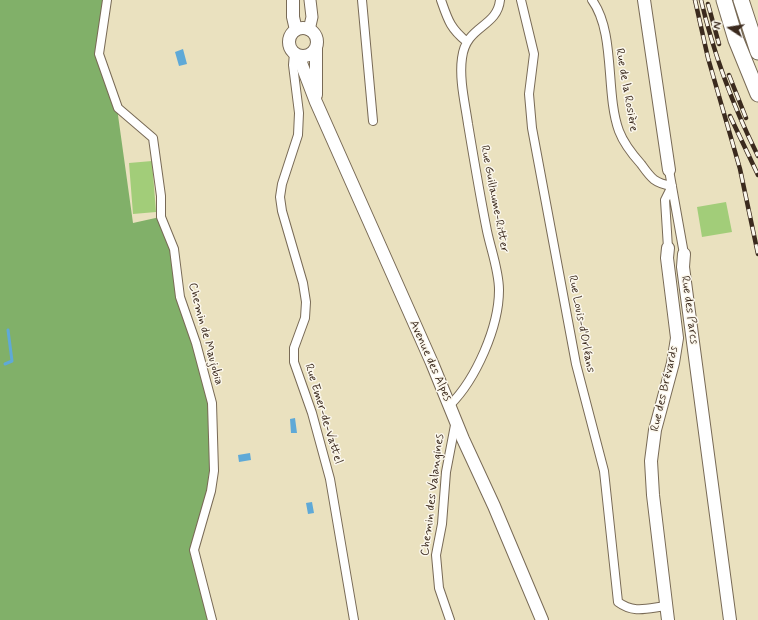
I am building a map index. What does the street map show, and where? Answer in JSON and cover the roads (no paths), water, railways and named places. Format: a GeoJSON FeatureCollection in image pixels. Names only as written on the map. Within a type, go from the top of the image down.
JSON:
{"type":"FeatureCollection","features":[{"type":"Feature","properties":{"kind":"highway"},"geometry":{"type":"LineString","coordinates":[[724,0],[736,40],[758,94]]}},
{"type":"Feature","properties":{"kind":"highway"},"geometry":{"type":"LineString","coordinates":[[741,0],[758,52]]}},
{"type":"Feature","properties":{"kind":"main road"},"geometry":{"type":"LineString","coordinates":[[293,0],[293,17],[296,30]]}},
{"type":"Feature","properties":{"kind":"main road","name":"Rue des Parcs"},"geometry":{"type":"LineString","coordinates":[[644,0],[669,170]]}},
{"type":"Feature","properties":{"kind":"main road"},"geometry":{"type":"LineString","coordinates":[[304,28],[309,30],[315,35],[316,48],[310,54],[296,54],[289,42],[292,33],[296,30],[304,28]]}},
{"type":"Feature","properties":{"kind":"main road","name":"Avenue des Alpes"},"geometry":{"type":"LineString","coordinates":[[316,48],[316,102]]}},
{"type":"Feature","properties":{"kind":"main road","name":"Avenue des Alpes"},"geometry":{"type":"LineString","coordinates":[[296,54],[450,405],[542,620]]}},
{"type":"Feature","properties":{"kind":"main road","name":"Rue des Brévards"},"geometry":{"type":"LineString","coordinates":[[668,248],[667,258],[677,338],[673,362],[655,430],[651,461],[653,495],[668,620]]}},
{"type":"Feature","properties":{"kind":"main road","name":"Rue des Parcs"},"geometry":{"type":"LineString","coordinates":[[684,254],[683,267],[730,620]]}},
{"type":"Feature","properties":{"kind":"street","name":"Chemin de Maujobia"},"geometry":{"type":"LineString","coordinates":[[107,0],[99,54],[118,108],[153,138],[161,196],[162,217],[174,249],[180,297],[196,343],[212,403],[214,471],[211,491],[194,550],[212,620]]}},
{"type":"Feature","properties":{"kind":"street"},"geometry":{"type":"LineString","coordinates":[[309,30],[312,17],[310,0]]}},
{"type":"Feature","properties":{"kind":"street"},"geometry":{"type":"LineString","coordinates":[[362,0],[373,121]]}},
{"type":"Feature","properties":{"kind":"street"},"geometry":{"type":"LineString","coordinates":[[441,0],[449,24],[455,32],[467,42]]}},
{"type":"Feature","properties":{"kind":"street","name":"Rue Guillaume-Ritter"},"geometry":{"type":"LineString","coordinates":[[450,405],[466,386],[482,354],[495,322],[499,289],[480,195],[466,109],[462,58],[467,42],[473,33],[496,14],[500,0]]}},
{"type":"Feature","properties":{"kind":"street","name":"Rue Louis-d'Orléans"},"geometry":{"type":"LineString","coordinates":[[521,0],[534,54],[529,94],[532,128],[576,364],[604,471],[618,602],[627,609],[634,610],[667,606]]}},
{"type":"Feature","properties":{"kind":"street","name":"Rue de la Rosière"},"geometry":{"type":"LineString","coordinates":[[592,0],[604,24],[617,122],[622,139],[654,181],[672,186]]}},
{"type":"Feature","properties":{"kind":"street","name":"Rue Emer-de-Vattel"},"geometry":{"type":"LineString","coordinates":[[296,54],[294,65],[299,113],[298,135],[282,184],[280,197],[282,211],[304,283],[306,302],[305,318],[294,348],[294,362],[312,413],[330,479],[354,620]]}},
{"type":"Feature","properties":{"kind":"street","name":"Rue des Parcs"},"geometry":{"type":"LineString","coordinates":[[669,170],[684,254]]}},
{"type":"Feature","properties":{"kind":"street"},"geometry":{"type":"LineString","coordinates":[[668,248],[665,200],[672,186]]}},
{"type":"Feature","properties":{"kind":"street"},"geometry":{"type":"LineString","coordinates":[[668,248],[673,241],[681,238]]}},
{"type":"Feature","properties":{"kind":"street","name":"Chemin des Valangines"},"geometry":{"type":"LineString","coordinates":[[450,620],[439,588],[436,555],[442,524],[446,472],[452,432],[456,420]]}},
{"type":"Feature","properties":{"kind":"water"},"geometry":{"type":"Polygon","coordinates":[[[183,49],[187,64],[179,66],[175,52],[183,49]]]}},
{"type":"Feature","properties":{"kind":"water"},"geometry":{"type":"Polygon","coordinates":[[[295,418],[297,433],[291,433],[290,419],[295,418]]]}},
{"type":"Feature","properties":{"kind":"water"},"geometry":{"type":"Polygon","coordinates":[[[250,453],[251,460],[239,462],[238,455],[250,453]]]}},
{"type":"Feature","properties":{"kind":"water"},"geometry":{"type":"Polygon","coordinates":[[[312,502],[314,513],[308,514],[306,503],[312,502]]]}},
{"type":"Feature","properties":{"kind":"waterway"},"geometry":{"type":"LineString","coordinates":[[5,364],[12,361],[8,330]]}},
{"type":"Feature","properties":{"kind":"railway"},"geometry":{"type":"LineString","coordinates":[[695,0],[708,58],[740,169],[758,254]]}},
{"type":"Feature","properties":{"kind":"railway"},"geometry":{"type":"LineString","coordinates":[[701,0],[712,41],[725,80],[740,118],[758,156]]}},
{"type":"Feature","properties":{"kind":"railway"},"geometry":{"type":"LineString","coordinates":[[708,4],[719,44]]}},
{"type":"Feature","properties":{"kind":"railway"},"geometry":{"type":"LineString","coordinates":[[729,75],[746,118]]}},
{"type":"Feature","properties":{"kind":"railway"},"geometry":{"type":"LineString","coordinates":[[730,116],[758,175]]}}]}
